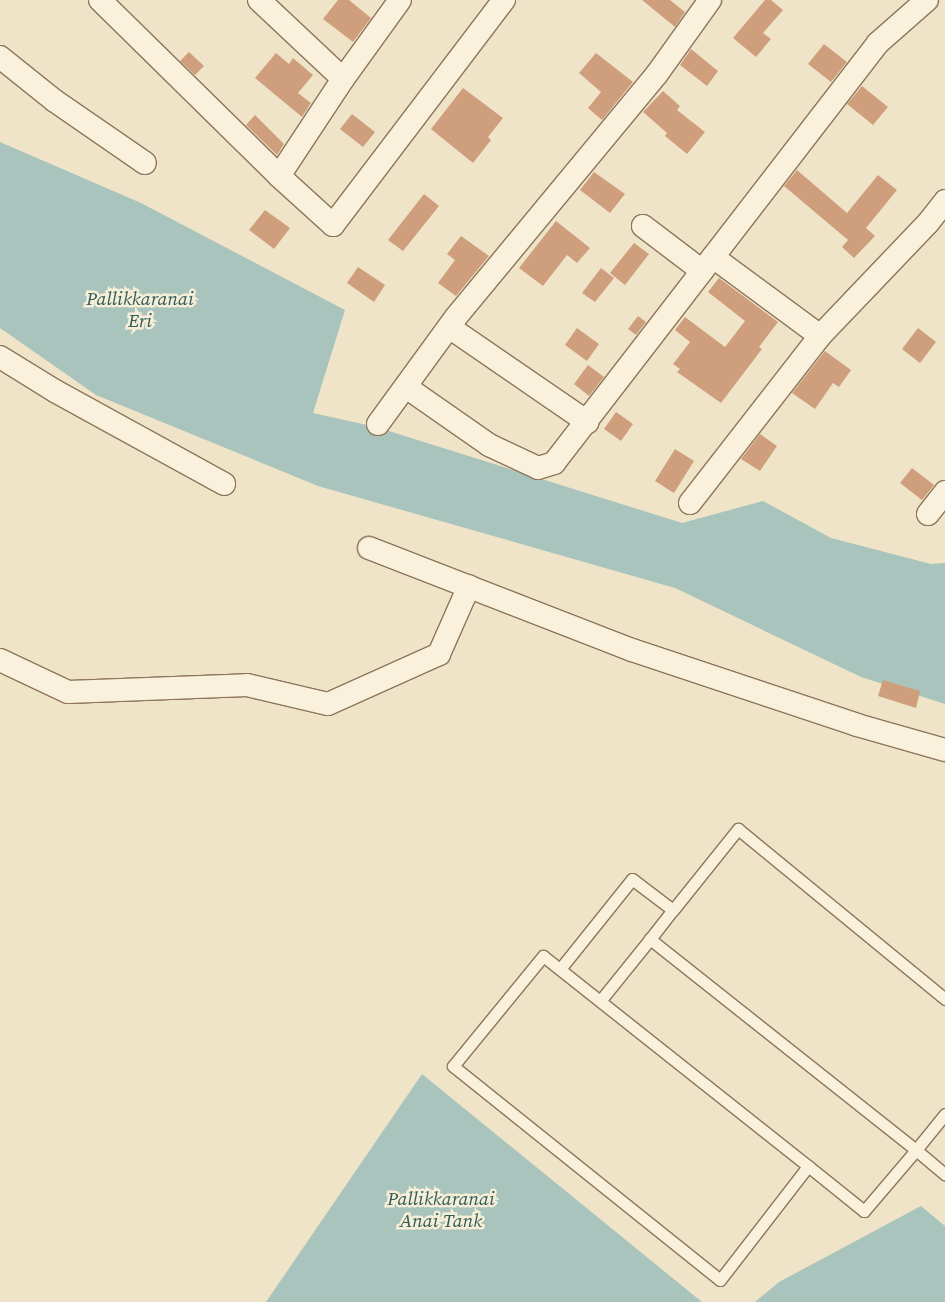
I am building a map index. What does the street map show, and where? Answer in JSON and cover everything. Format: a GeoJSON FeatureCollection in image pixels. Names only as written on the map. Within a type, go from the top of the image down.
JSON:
{"type":"FeatureCollection","features":[{"type":"Feature","properties":{"kind":"street"},"geometry":{"type":"LineString","coordinates":[[100,0],[279,176],[334,225],[504,0]]}},
{"type":"Feature","properties":{"kind":"street"},"geometry":{"type":"LineString","coordinates":[[259,0],[343,79]]}},
{"type":"Feature","properties":{"kind":"street"},"geometry":{"type":"LineString","coordinates":[[279,176],[343,79],[400,0]]}},
{"type":"Feature","properties":{"kind":"street"},"geometry":{"type":"LineString","coordinates":[[378,424],[449,327],[657,74],[710,0]]}},
{"type":"Feature","properties":{"kind":"street"},"geometry":{"type":"LineString","coordinates":[[406,386],[489,445],[538,468],[547,467],[554,463],[878,43],[927,0]]}},
{"type":"Feature","properties":{"kind":"street"},"geometry":{"type":"LineString","coordinates":[[0,57],[54,101],[145,163]]}},
{"type":"Feature","properties":{"kind":"street"},"geometry":{"type":"LineString","coordinates":[[690,503],[820,336],[928,223],[945,201]]}},
{"type":"Feature","properties":{"kind":"street"},"geometry":{"type":"LineString","coordinates":[[643,226],[708,264],[820,336]]}},
{"type":"Feature","properties":{"kind":"street"},"geometry":{"type":"LineString","coordinates":[[449,327],[587,422]]}},
{"type":"Feature","properties":{"kind":"street"},"geometry":{"type":"LineString","coordinates":[[0,357],[55,391],[224,484]]}},
{"type":"Feature","properties":{"kind":"street"},"geometry":{"type":"LineString","coordinates":[[928,514],[945,492]]}},
{"type":"Feature","properties":{"kind":"street"},"geometry":{"type":"LineString","coordinates":[[369,548],[632,650],[857,725],[945,750]]}},
{"type":"Feature","properties":{"kind":"street"},"geometry":{"type":"LineString","coordinates":[[0,660],[68,692],[247,685],[328,704],[439,654],[469,586]]}},
{"type":"Feature","properties":{"kind":"lane"},"geometry":{"type":"LineString","coordinates":[[600,1001],[738,829],[945,998]]}},
{"type":"Feature","properties":{"kind":"lane"},"geometry":{"type":"LineString","coordinates":[[560,969],[632,879],[673,910]]}},
{"type":"Feature","properties":{"kind":"lane"},"geometry":{"type":"LineString","coordinates":[[650,939],[945,1174]]}},
{"type":"Feature","properties":{"kind":"lane"},"geometry":{"type":"LineString","coordinates":[[808,1166],[720,1280],[453,1066],[544,956],[600,1001],[808,1166],[864,1211],[945,1114]]}},
{"type":"Feature","properties":{"kind":"water","name":"Pallikkaranai Eri"},"geometry":{"type":"Polygon","coordinates":[[[0,142],[141,203],[345,310],[313,413],[376,427],[682,523],[763,501],[831,538],[931,564],[945,563],[945,704],[861,677],[675,588],[318,486],[96,395],[0,328],[0,142]]]}},
{"type":"Feature","properties":{"kind":"water","name":"Pallikkaranai Anai Tank"},"geometry":{"type":"Polygon","coordinates":[[[422,1074],[702,1302],[266,1302],[422,1074]]]}},
{"type":"Feature","properties":{"kind":"water"},"geometry":{"type":"Polygon","coordinates":[[[921,1206],[945,1226],[945,1302],[755,1302],[779,1282],[921,1206]]]}},
{"type":"Feature","properties":{"kind":"building"},"geometry":{"type":"Polygon","coordinates":[[[338,0],[349,0],[371,18],[353,42],[323,19],[338,0]]]}},
{"type":"Feature","properties":{"kind":"building"},"geometry":{"type":"Polygon","coordinates":[[[642,0],[670,0],[685,12],[675,27],[642,0]]]}},
{"type":"Feature","properties":{"kind":"building"},"geometry":{"type":"Polygon","coordinates":[[[765,0],[771,0],[783,10],[763,33],[771,39],[756,57],[733,38],[765,0]]]}},
{"type":"Feature","properties":{"kind":"building"},"geometry":{"type":"Polygon","coordinates":[[[824,44],[847,62],[831,82],[808,64],[824,44]]]}},
{"type":"Feature","properties":{"kind":"building"},"geometry":{"type":"Polygon","coordinates":[[[691,49],[718,71],[707,86],[680,65],[691,49]]]}},
{"type":"Feature","properties":{"kind":"building"},"geometry":{"type":"Polygon","coordinates":[[[189,52],[204,66],[195,75],[180,61],[189,52]]]}},
{"type":"Feature","properties":{"kind":"building"},"geometry":{"type":"Polygon","coordinates":[[[276,53],[289,64],[293,58],[313,75],[298,93],[311,103],[302,117],[255,78],[276,53]]]}},
{"type":"Feature","properties":{"kind":"building"},"geometry":{"type":"Polygon","coordinates":[[[596,53],[633,82],[602,120],[588,108],[601,92],[579,73],[596,53]]]}},
{"type":"Feature","properties":{"kind":"building"},"geometry":{"type":"Polygon","coordinates":[[[862,86],[888,107],[873,125],[847,104],[862,86]]]}},
{"type":"Feature","properties":{"kind":"building"},"geometry":{"type":"Polygon","coordinates":[[[463,88],[503,118],[488,137],[491,140],[473,163],[431,129],[463,88]]]}},
{"type":"Feature","properties":{"kind":"building"},"geometry":{"type":"Polygon","coordinates":[[[663,91],[680,106],[677,110],[705,132],[687,154],[665,136],[667,133],[643,112],[663,91]]]}},
{"type":"Feature","properties":{"kind":"building"},"geometry":{"type":"Polygon","coordinates":[[[352,114],[375,132],[363,147],[340,129],[352,114]]]}},
{"type":"Feature","properties":{"kind":"building"},"geometry":{"type":"Polygon","coordinates":[[[255,115],[284,144],[277,155],[246,125],[255,115]]]}},
{"type":"Feature","properties":{"kind":"building"},"geometry":{"type":"Polygon","coordinates":[[[797,170],[847,213],[878,175],[897,190],[866,228],[875,236],[854,258],[842,247],[848,240],[784,186],[797,170]]]}},
{"type":"Feature","properties":{"kind":"building"},"geometry":{"type":"Polygon","coordinates":[[[594,172],[625,194],[610,213],[580,190],[594,172]]]}},
{"type":"Feature","properties":{"kind":"building"},"geometry":{"type":"Polygon","coordinates":[[[424,194],[439,206],[403,251],[388,240],[424,194]]]}},
{"type":"Feature","properties":{"kind":"building"},"geometry":{"type":"Polygon","coordinates":[[[265,210],[290,228],[274,249],[249,230],[265,210]]]}},
{"type":"Feature","properties":{"kind":"building"},"geometry":{"type":"Polygon","coordinates":[[[556,221],[590,248],[577,263],[567,255],[543,286],[519,268],[556,221]]]}},
{"type":"Feature","properties":{"kind":"building"},"geometry":{"type":"Polygon","coordinates":[[[461,236],[489,256],[456,296],[438,283],[455,260],[447,254],[461,236]]]}},
{"type":"Feature","properties":{"kind":"building"},"geometry":{"type":"Polygon","coordinates":[[[634,243],[649,254],[625,285],[610,273],[634,243]]]}},
{"type":"Feature","properties":{"kind":"building"},"geometry":{"type":"Polygon","coordinates":[[[358,267],[385,285],[374,302],[347,283],[358,267]]]}},
{"type":"Feature","properties":{"kind":"building"},"geometry":{"type":"Polygon","coordinates":[[[601,268],[614,278],[595,302],[582,293],[601,268]]]}},
{"type":"Feature","properties":{"kind":"building"},"geometry":{"type":"Polygon","coordinates":[[[719,278],[778,322],[759,347],[762,349],[721,403],[677,372],[680,369],[673,364],[690,342],[675,330],[685,317],[725,347],[745,321],[708,292],[719,278]]]}},
{"type":"Feature","properties":{"kind":"building"},"geometry":{"type":"Polygon","coordinates":[[[638,316],[646,322],[636,335],[628,329],[638,316]]]}},
{"type":"Feature","properties":{"kind":"building"},"geometry":{"type":"Polygon","coordinates":[[[577,328],[599,344],[587,361],[565,345],[577,328]]]}},
{"type":"Feature","properties":{"kind":"building"},"geometry":{"type":"Polygon","coordinates":[[[918,328],[936,342],[920,363],[902,349],[918,328]]]}},
{"type":"Feature","properties":{"kind":"building"},"geometry":{"type":"Polygon","coordinates":[[[825,351],[851,370],[839,387],[833,383],[815,409],[792,393],[825,351]]]}},
{"type":"Feature","properties":{"kind":"building"},"geometry":{"type":"Polygon","coordinates":[[[588,365],[604,377],[589,396],[574,384],[588,365]]]}},
{"type":"Feature","properties":{"kind":"building"},"geometry":{"type":"Polygon","coordinates":[[[616,412],[633,424],[621,441],[604,429],[616,412]]]}},
{"type":"Feature","properties":{"kind":"building"},"geometry":{"type":"Polygon","coordinates":[[[760,434],[777,446],[760,471],[741,459],[760,434]]]}},
{"type":"Feature","properties":{"kind":"building"},"geometry":{"type":"Polygon","coordinates":[[[675,449],[694,461],[674,493],[655,481],[675,449]]]}},
{"type":"Feature","properties":{"kind":"building"},"geometry":{"type":"Polygon","coordinates":[[[912,468],[934,485],[922,500],[900,483],[912,468]]]}},
{"type":"Feature","properties":{"kind":"building"},"geometry":{"type":"Polygon","coordinates":[[[883,680],[920,691],[916,708],[878,696],[883,680]]]}}]}
